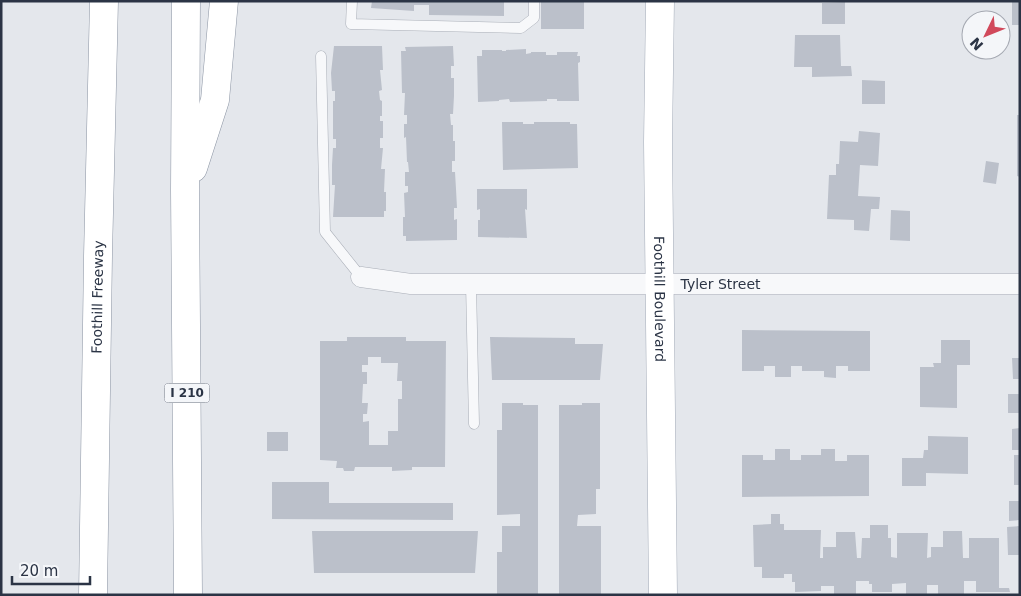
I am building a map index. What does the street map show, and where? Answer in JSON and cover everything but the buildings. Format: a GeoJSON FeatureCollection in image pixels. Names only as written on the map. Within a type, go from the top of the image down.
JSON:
{"type":"FeatureCollection","features":[{"type":"Feature","properties":{"kind":"main road"},"geometry":{"type":"LineString","coordinates":[[86,1],[98,256]]}},
{"type":"Feature","properties":{"kind":"main road","name":"Foothill Freeway"},"geometry":{"type":"LineString","coordinates":[[93,595],[104,1]]}},
{"type":"Feature","properties":{"kind":"main road","name":"I 210"},"geometry":{"type":"LineString","coordinates":[[186,1],[185,190],[188,595]]}},
{"type":"Feature","properties":{"kind":"main road"},"geometry":{"type":"LineString","coordinates":[[185,190],[215,100],[224,1]]}},
{"type":"Feature","properties":{"kind":"main road","name":"Foothill Boulevard"},"geometry":{"type":"LineString","coordinates":[[660,1],[658,142],[663,595]]}},
{"type":"Feature","properties":{"kind":"street","name":"Tyler Street"},"geometry":{"type":"LineString","coordinates":[[361,277],[411,284],[1020,284]]}},
{"type":"Feature","properties":{"kind":"lane"},"geometry":{"type":"LineString","coordinates":[[352,1],[351,24],[521,28],[534,18],[534,1]]}},
{"type":"Feature","properties":{"kind":"lane"},"geometry":{"type":"LineString","coordinates":[[320,56],[325,232],[361,277]]}},
{"type":"Feature","properties":{"kind":"lane"},"geometry":{"type":"LineString","coordinates":[[471,284],[474,424]]}}]}
